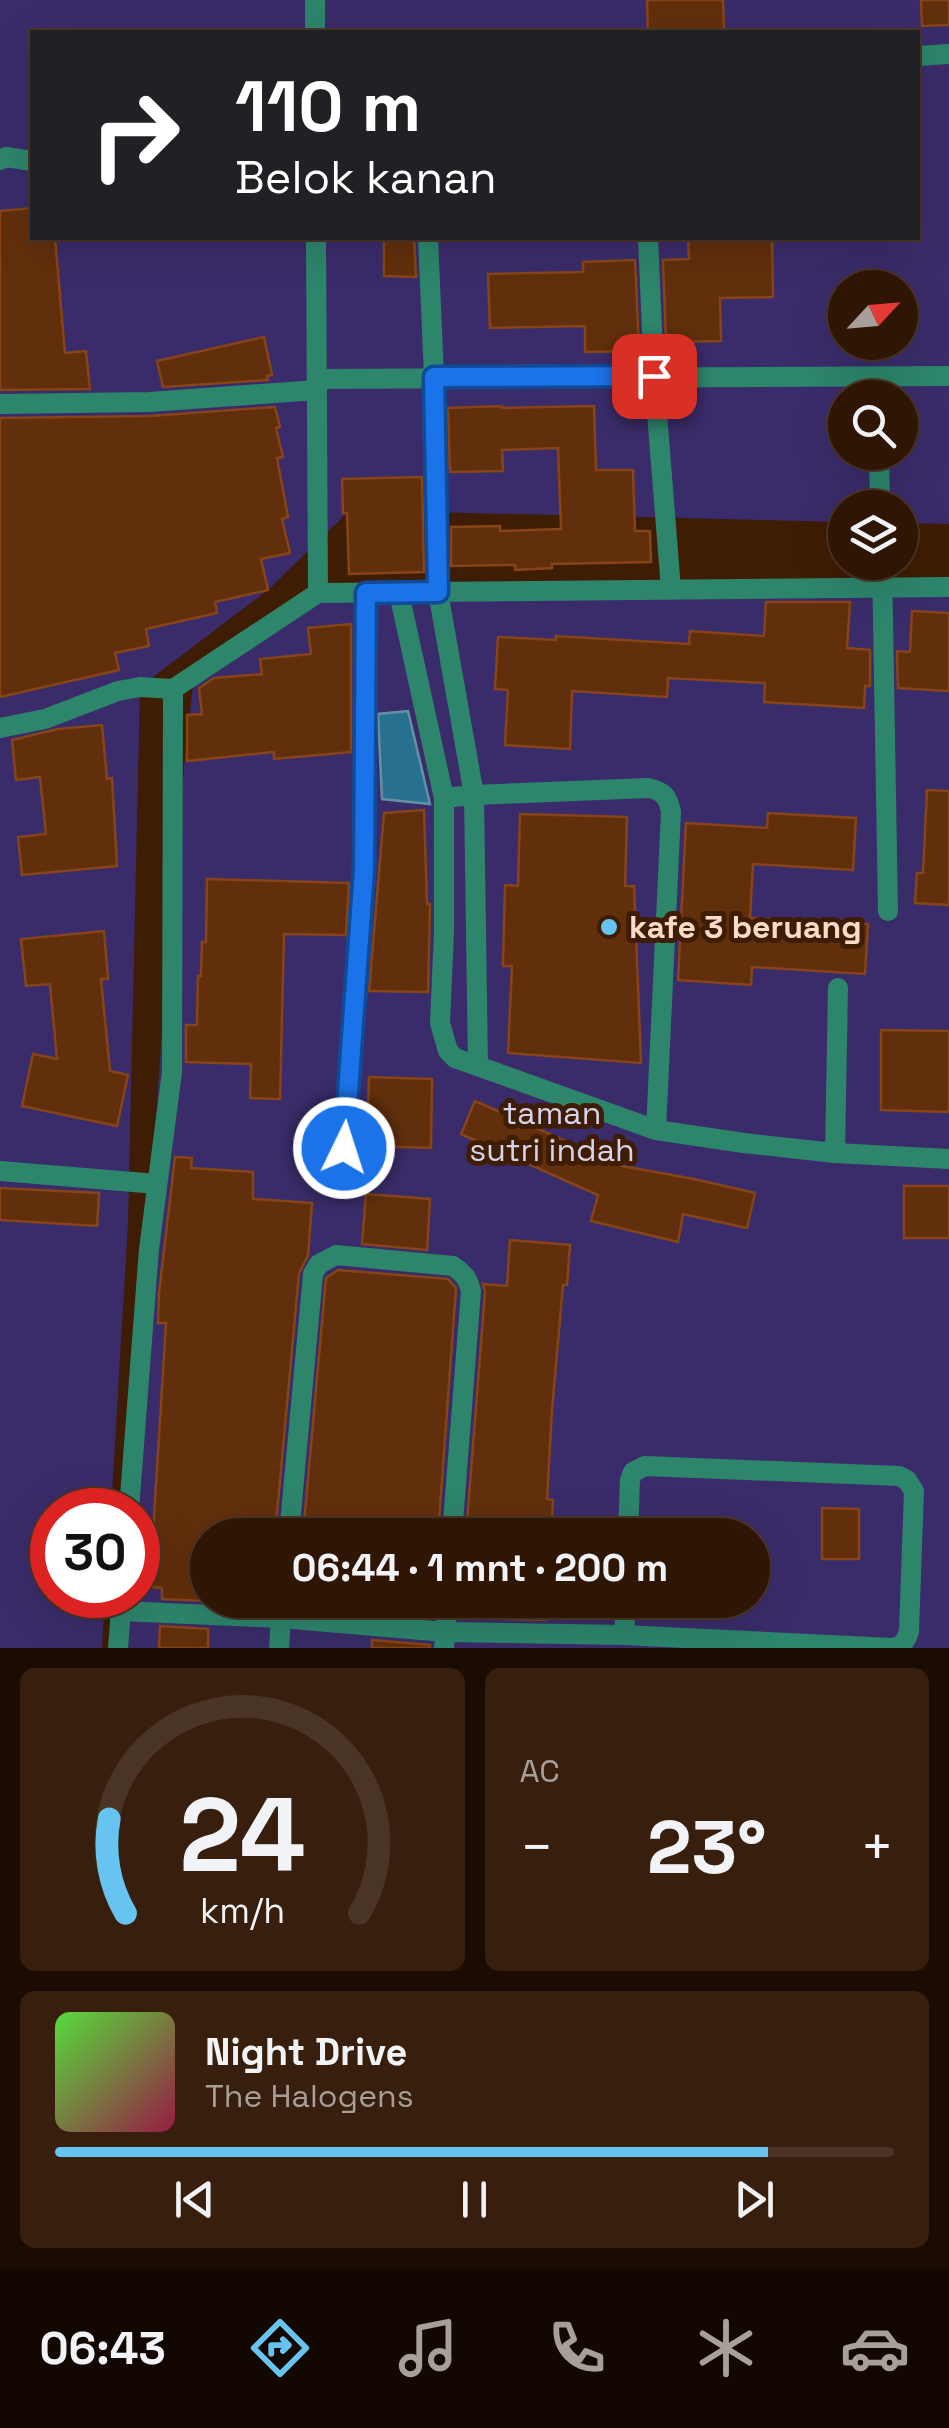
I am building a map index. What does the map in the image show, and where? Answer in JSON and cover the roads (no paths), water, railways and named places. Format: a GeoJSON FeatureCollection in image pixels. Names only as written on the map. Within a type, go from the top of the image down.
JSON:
{"type":"FeatureCollection","features":[{"type":"Feature","properties":{"kind":"street"},"geometry":{"type":"LineString","coordinates":[[315,0],[315,30]]}},
{"type":"Feature","properties":{"kind":"street"},"geometry":{"type":"LineString","coordinates":[[920,56],[949,54]]}},
{"type":"Feature","properties":{"kind":"street"},"geometry":{"type":"LineString","coordinates":[[0,160],[30,160]]}},
{"type":"Feature","properties":{"kind":"street"},"geometry":{"type":"LineString","coordinates":[[316,240],[318,593]]}},
{"type":"Feature","properties":{"kind":"street"},"geometry":{"type":"LineString","coordinates":[[428,240],[438,592],[474,795],[478,1066]]}},
{"type":"Feature","properties":{"kind":"street"},"geometry":{"type":"LineString","coordinates":[[648,240],[671,590]]}},
{"type":"Feature","properties":{"kind":"street"},"geometry":{"type":"LineString","coordinates":[[0,404],[150,402],[317,384],[434,377],[654,376],[828,385]]}},
{"type":"Feature","properties":{"kind":"street"},"geometry":{"type":"LineString","coordinates":[[918,381],[949,376]]}},
{"type":"Feature","properties":{"kind":"street"},"geometry":{"type":"LineString","coordinates":[[882,580],[888,911]]}},
{"type":"Feature","properties":{"kind":"street"},"geometry":{"type":"LineString","coordinates":[[0,728],[45,719],[118,690],[173,689],[318,593],[949,586]]}},
{"type":"Feature","properties":{"kind":"street"},"geometry":{"type":"LineString","coordinates":[[344,1148],[364,870],[366,593]]}},
{"type":"Feature","properties":{"kind":"street"},"geometry":{"type":"LineString","coordinates":[[400,593],[444,798],[440,1023],[448,1051],[455,1058],[656,1130],[834,1153],[949,1159]]}},
{"type":"Feature","properties":{"kind":"street"},"geometry":{"type":"LineString","coordinates":[[130,1488],[148,1249],[172,1072],[173,689]]}},
{"type":"Feature","properties":{"kind":"street"},"geometry":{"type":"LineString","coordinates":[[444,798],[648,788],[660,790],[668,798],[671,812],[656,1130]]}},
{"type":"Feature","properties":{"kind":"street"},"geometry":{"type":"LineString","coordinates":[[834,1153],[838,988]]}},
{"type":"Feature","properties":{"kind":"street"},"geometry":{"type":"LineString","coordinates":[[0,1171],[157,1184]]}},
{"type":"Feature","properties":{"kind":"street"},"geometry":{"type":"LineString","coordinates":[[291,1518],[314,1274],[319,1264],[336,1255],[453,1266],[469,1281],[453,1518]]}},
{"type":"Feature","properties":{"kind":"street"},"geometry":{"type":"LineString","coordinates":[[329,1618],[445,1640],[624,1635],[891,1648],[901,1646],[909,1631],[914,1491],[899,1476],[645,1466],[633,1472],[630,1480],[629,1518]]}},
{"type":"Feature","properties":{"kind":"street"},"geometry":{"type":"LineString","coordinates":[[160,1604],[190,1606]]}},
{"type":"Feature","properties":{"kind":"street"},"geometry":{"type":"LineString","coordinates":[[118,1648],[121,1618]]}},
{"type":"Feature","properties":{"kind":"street"},"geometry":{"type":"LineString","coordinates":[[278,1648],[281,1618]]}},
{"type":"Feature","properties":{"kind":"street"},"geometry":{"type":"LineString","coordinates":[[624,1635],[625,1618]]}},
{"type":"Feature","properties":{"kind":"water"},"geometry":{"type":"Polygon","coordinates":[[[408,711],[430,804],[382,799],[378,714],[408,711]]]}},
{"type":"Feature","properties":{"kind":"place","name":"kafe 3 beruang"},"geometry":{"type":"Point","coordinates":[609,927]}},
{"type":"Feature","properties":{"kind":"park label","name":"taman sutri indah"},"geometry":{"type":"Point","coordinates":[552,1132]}}]}
